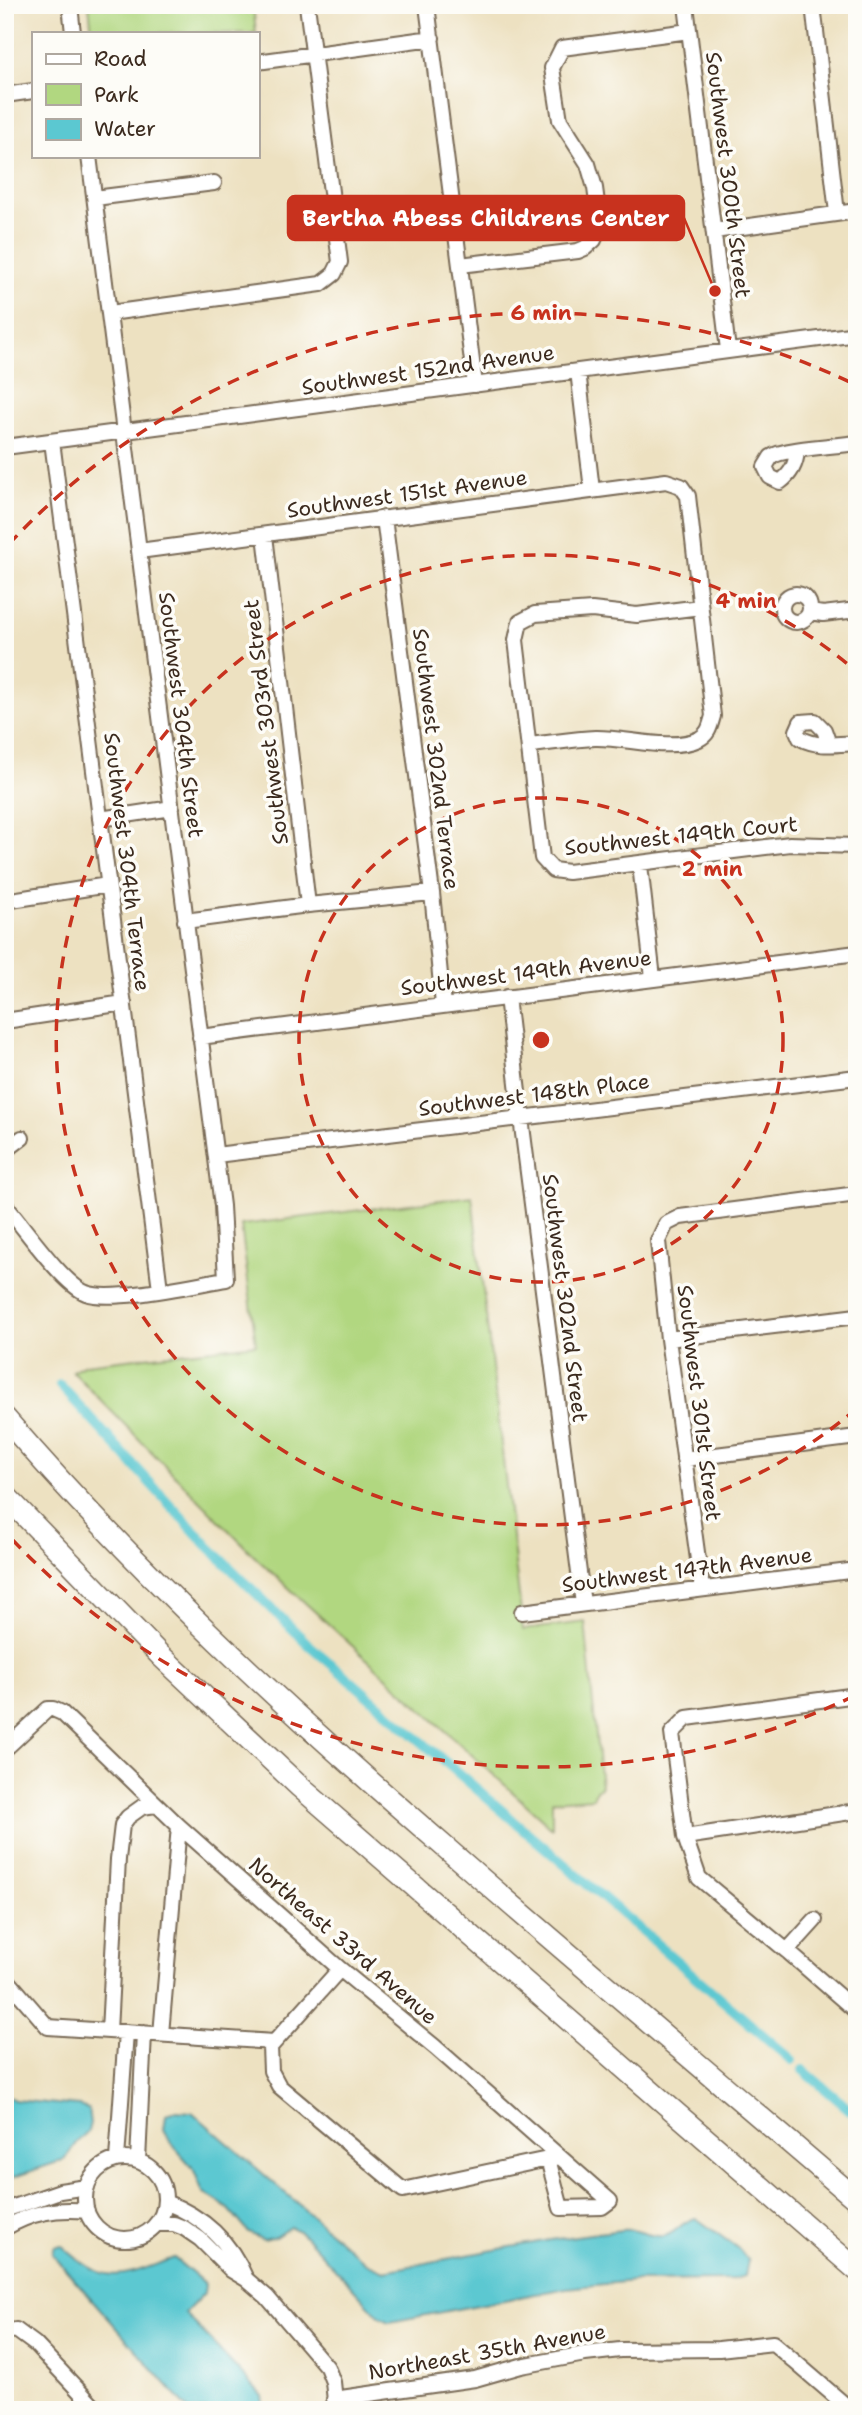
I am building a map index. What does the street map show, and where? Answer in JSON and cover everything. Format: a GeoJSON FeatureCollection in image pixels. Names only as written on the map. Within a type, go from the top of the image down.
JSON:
{"type":"FeatureCollection","features":[{"type":"Feature","properties":{"kind":"highway"},"geometry":{"type":"LineString","coordinates":[[5,1418],[42,1461],[188,1614],[326,1744],[539,1930],[857,2200]]}},
{"type":"Feature","properties":{"kind":"highway"},"geometry":{"type":"LineString","coordinates":[[5,1495],[170,1665],[300,1787],[857,2270]]}},
{"type":"Feature","properties":{"kind":"street"},"geometry":{"type":"LineString","coordinates":[[70,5],[73,32]]}},
{"type":"Feature","properties":{"kind":"street"},"geometry":{"type":"LineString","coordinates":[[110,313],[321,284],[334,274],[340,262],[307,5]]}},
{"type":"Feature","properties":{"kind":"street"},"geometry":{"type":"LineString","coordinates":[[427,5],[475,385]]}},
{"type":"Feature","properties":{"kind":"street","name":"Southwest 300th Street"},"geometry":{"type":"LineString","coordinates":[[686,5],[728,350]]}},
{"type":"Feature","properties":{"kind":"street"},"geometry":{"type":"LineString","coordinates":[[813,5],[837,213]]}},
{"type":"Feature","properties":{"kind":"street"},"geometry":{"type":"LineString","coordinates":[[460,265],[578,251],[594,240],[599,218],[593,175],[559,120],[552,68],[562,48],[689,31]]}},
{"type":"Feature","properties":{"kind":"street"},"geometry":{"type":"LineString","coordinates":[[259,62],[432,38]]}},
{"type":"Feature","properties":{"kind":"street"},"geometry":{"type":"LineString","coordinates":[[5,94],[32,91]]}},
{"type":"Feature","properties":{"kind":"street","name":"Southwest 304th Street"},"geometry":{"type":"LineString","coordinates":[[89,158],[227,1253],[226,1279],[160,1289]]}},
{"type":"Feature","properties":{"kind":"street"},"geometry":{"type":"LineString","coordinates":[[94,198],[214,183]]}},
{"type":"Feature","properties":{"kind":"street"},"geometry":{"type":"LineString","coordinates":[[714,231],[857,211]]}},
{"type":"Feature","properties":{"kind":"street","name":"Southwest 152nd Avenue"},"geometry":{"type":"LineString","coordinates":[[5,447],[857,334]]}},
{"type":"Feature","properties":{"kind":"street"},"geometry":{"type":"LineString","coordinates":[[578,371],[592,491]]}},
{"type":"Feature","properties":{"kind":"street","name":"Southwest 304th Terrace"},"geometry":{"type":"LineString","coordinates":[[52,441],[160,1289]]}},
{"type":"Feature","properties":{"kind":"street"},"geometry":{"type":"LineString","coordinates":[[797,451],[857,443]]}},
{"type":"Feature","properties":{"kind":"street","name":"Southwest 151st Avenue"},"geometry":{"type":"LineString","coordinates":[[139,551],[666,481],[681,486],[688,496],[700,607]]}},
{"type":"Feature","properties":{"kind":"street","name":"Southwest 302nd Terrace"},"geometry":{"type":"LineString","coordinates":[[384,518],[432,893],[443,1004]]}},
{"type":"Feature","properties":{"kind":"street","name":"Southwest 303rd Street"},"geometry":{"type":"LineString","coordinates":[[265,534],[308,905]]}},
{"type":"Feature","properties":{"kind":"street"},"geometry":{"type":"LineString","coordinates":[[700,607],[713,716],[708,732],[698,739],[675,743],[656,744],[596,738],[529,745],[516,640],[520,622],[536,614],[592,610],[637,615],[700,607]]}},
{"type":"Feature","properties":{"kind":"street"},"geometry":{"type":"LineString","coordinates":[[810,612],[823,614],[857,610]]}},
{"type":"Feature","properties":{"kind":"street"},"geometry":{"type":"LineString","coordinates":[[830,744],[857,743]]}},
{"type":"Feature","properties":{"kind":"street","name":"Southwest 149th Court"},"geometry":{"type":"LineString","coordinates":[[529,745],[542,858],[553,870],[568,872],[640,865],[790,844],[857,846]]}},
{"type":"Feature","properties":{"kind":"street"},"geometry":{"type":"LineString","coordinates":[[100,819],[172,808]]}},
{"type":"Feature","properties":{"kind":"street"},"geometry":{"type":"LineString","coordinates":[[640,865],[653,978]]}},
{"type":"Feature","properties":{"kind":"street"},"geometry":{"type":"LineString","coordinates":[[5,901],[108,886]]}},
{"type":"Feature","properties":{"kind":"street"},"geometry":{"type":"LineString","coordinates":[[185,921],[432,893]]}},
{"type":"Feature","properties":{"kind":"street","name":"Southwest 149th Avenue"},"geometry":{"type":"LineString","coordinates":[[200,1037],[857,953]]}},
{"type":"Feature","properties":{"kind":"street","name":"Southwest 302nd Street"},"geometry":{"type":"LineString","coordinates":[[507,997],[583,1604]]}},
{"type":"Feature","properties":{"kind":"street"},"geometry":{"type":"LineString","coordinates":[[5,1021],[124,1003]]}},
{"type":"Feature","properties":{"kind":"street","name":"Southwest 148th Place"},"geometry":{"type":"LineString","coordinates":[[216,1155],[857,1077]]}},
{"type":"Feature","properties":{"kind":"street"},"geometry":{"type":"LineString","coordinates":[[5,1151],[22,1138]]}},
{"type":"Feature","properties":{"kind":"street","name":"Southwest 301st Street"},"geometry":{"type":"LineString","coordinates":[[702,1589],[657,1241],[666,1224],[680,1217],[857,1194]]}},
{"type":"Feature","properties":{"kind":"street"},"geometry":{"type":"LineString","coordinates":[[5,1205],[69,1282],[86,1293],[110,1297],[160,1289]]}},
{"type":"Feature","properties":{"kind":"street"},"geometry":{"type":"LineString","coordinates":[[668,1339],[857,1316]]}},
{"type":"Feature","properties":{"kind":"street"},"geometry":{"type":"LineString","coordinates":[[684,1459],[857,1437]]}},
{"type":"Feature","properties":{"kind":"street","name":"Southwest 147th Avenue"},"geometry":{"type":"LineString","coordinates":[[522,1612],[857,1570]]}},
{"type":"Feature","properties":{"kind":"street"},"geometry":{"type":"LineString","coordinates":[[857,1695],[687,1718],[672,1733],[685,1836],[699,1878],[857,2012]]}},
{"type":"Feature","properties":{"kind":"street","name":"Northeast 33rd Avenue"},"geometry":{"type":"LineString","coordinates":[[5,1749],[48,1709],[62,1713],[179,1826],[340,1969],[435,2047],[551,2155],[611,2201],[601,2207],[561,2208],[551,2155]]}},
{"type":"Feature","properties":{"kind":"street"},"geometry":{"type":"LineString","coordinates":[[109,2031],[122,1825],[128,1816],[142,1807],[156,1805]]}},
{"type":"Feature","properties":{"kind":"street"},"geometry":{"type":"LineString","coordinates":[[685,1836],[857,1811]]}},
{"type":"Feature","properties":{"kind":"street"},"geometry":{"type":"LineString","coordinates":[[161,2034],[179,1826]]}},
{"type":"Feature","properties":{"kind":"street"},"geometry":{"type":"LineString","coordinates":[[787,1951],[815,1920]]}},
{"type":"Feature","properties":{"kind":"street"},"geometry":{"type":"LineString","coordinates":[[340,1969],[272,2045],[271,2071],[279,2086],[402,2190],[551,2155]]}},
{"type":"Feature","properties":{"kind":"street"},"geometry":{"type":"LineString","coordinates":[[5,1977],[48,2027],[272,2045]]}},
{"type":"Feature","properties":{"kind":"street"},"geometry":{"type":"LineString","coordinates":[[117,2159],[126,2032]]}},
{"type":"Feature","properties":{"kind":"street"},"geometry":{"type":"LineString","coordinates":[[138,2161],[144,2033]]}},
{"type":"Feature","properties":{"kind":"street"},"geometry":{"type":"LineString","coordinates":[[117,2159],[138,2161],[151,2168],[161,2180],[166,2202],[157,2224],[144,2235],[118,2239],[102,2232],[90,2219],[85,2203],[87,2187],[90,2179],[102,2166],[117,2159]]}},
{"type":"Feature","properties":{"kind":"street"},"geometry":{"type":"LineString","coordinates":[[5,2210],[60,2191],[87,2187]]}},
{"type":"Feature","properties":{"kind":"street"},"geometry":{"type":"LineString","coordinates":[[166,2202],[199,2217],[213,2230],[232,2250],[246,2278]]}},
{"type":"Feature","properties":{"kind":"street"},"geometry":{"type":"LineString","coordinates":[[5,2228],[41,2212],[66,2209],[87,2211]]}},
{"type":"Feature","properties":{"kind":"street"},"geometry":{"type":"LineString","coordinates":[[157,2224],[173,2224],[184,2228],[200,2239],[230,2270],[246,2278],[267,2297],[327,2367],[333,2382],[335,2404]]}},
{"type":"Feature","properties":{"kind":"street"},"geometry":{"type":"LineString","coordinates":[[7,2331],[16,2330],[35,2344],[97,2410]]}},
{"type":"Feature","properties":{"kind":"street","name":"Northeast 35th Avenue"},"geometry":{"type":"LineString","coordinates":[[335,2404],[475,2379],[521,2366],[585,2354],[620,2350],[719,2349],[744,2344],[773,2343],[849,2409]]}},
{"type":"Feature","properties":{"kind":"green space"},"geometry":{"type":"Polygon","coordinates":[[[89,5],[253,5],[256,32],[92,32],[89,5]]]}},
{"type":"Feature","properties":{"kind":"green space"},"geometry":{"type":"Polygon","coordinates":[[[472,1196],[523,1630],[585,1622],[601,1787],[596,1790],[593,1798],[552,1801],[552,1828],[256,1558],[72,1371],[85,1364],[256,1344],[241,1225],[472,1196]]]}},
{"type":"Feature","properties":{"kind":"water"},"geometry":{"type":"Polygon","coordinates":[[[5,2094],[14,2100],[88,2109],[88,2131],[64,2160],[5,2180],[5,2094]]]}},
{"type":"Feature","properties":{"kind":"water"},"geometry":{"type":"Polygon","coordinates":[[[175,2111],[192,2112],[366,2263],[384,2271],[593,2234],[633,2230],[664,2236],[696,2218],[740,2250],[748,2260],[745,2276],[729,2280],[633,2281],[566,2288],[390,2322],[381,2318],[301,2232],[290,2227],[275,2237],[263,2240],[249,2233],[229,2209],[203,2192],[193,2168],[171,2143],[164,2129],[166,2115],[175,2111]]]}},
{"type":"Feature","properties":{"kind":"water"},"geometry":{"type":"Polygon","coordinates":[[[61,2245],[90,2268],[114,2275],[126,2274],[174,2258],[205,2284],[204,2293],[185,2313],[262,2396],[264,2410],[189,2410],[52,2254],[54,2247],[61,2245]]]}},
{"type":"Feature","properties":{"kind":"waterway"},"geometry":{"type":"LineString","coordinates":[[60,1385],[208,1546],[308,1644],[792,2060]]}},
{"type":"Feature","properties":{"kind":"waterway"},"geometry":{"type":"LineString","coordinates":[[803,2070],[857,2116]]}},
{"type":"Feature","properties":{"kind":"place","name":"Bertha Abess Childrens Center"},"geometry":{"type":"Point","coordinates":[715,291]}}]}
